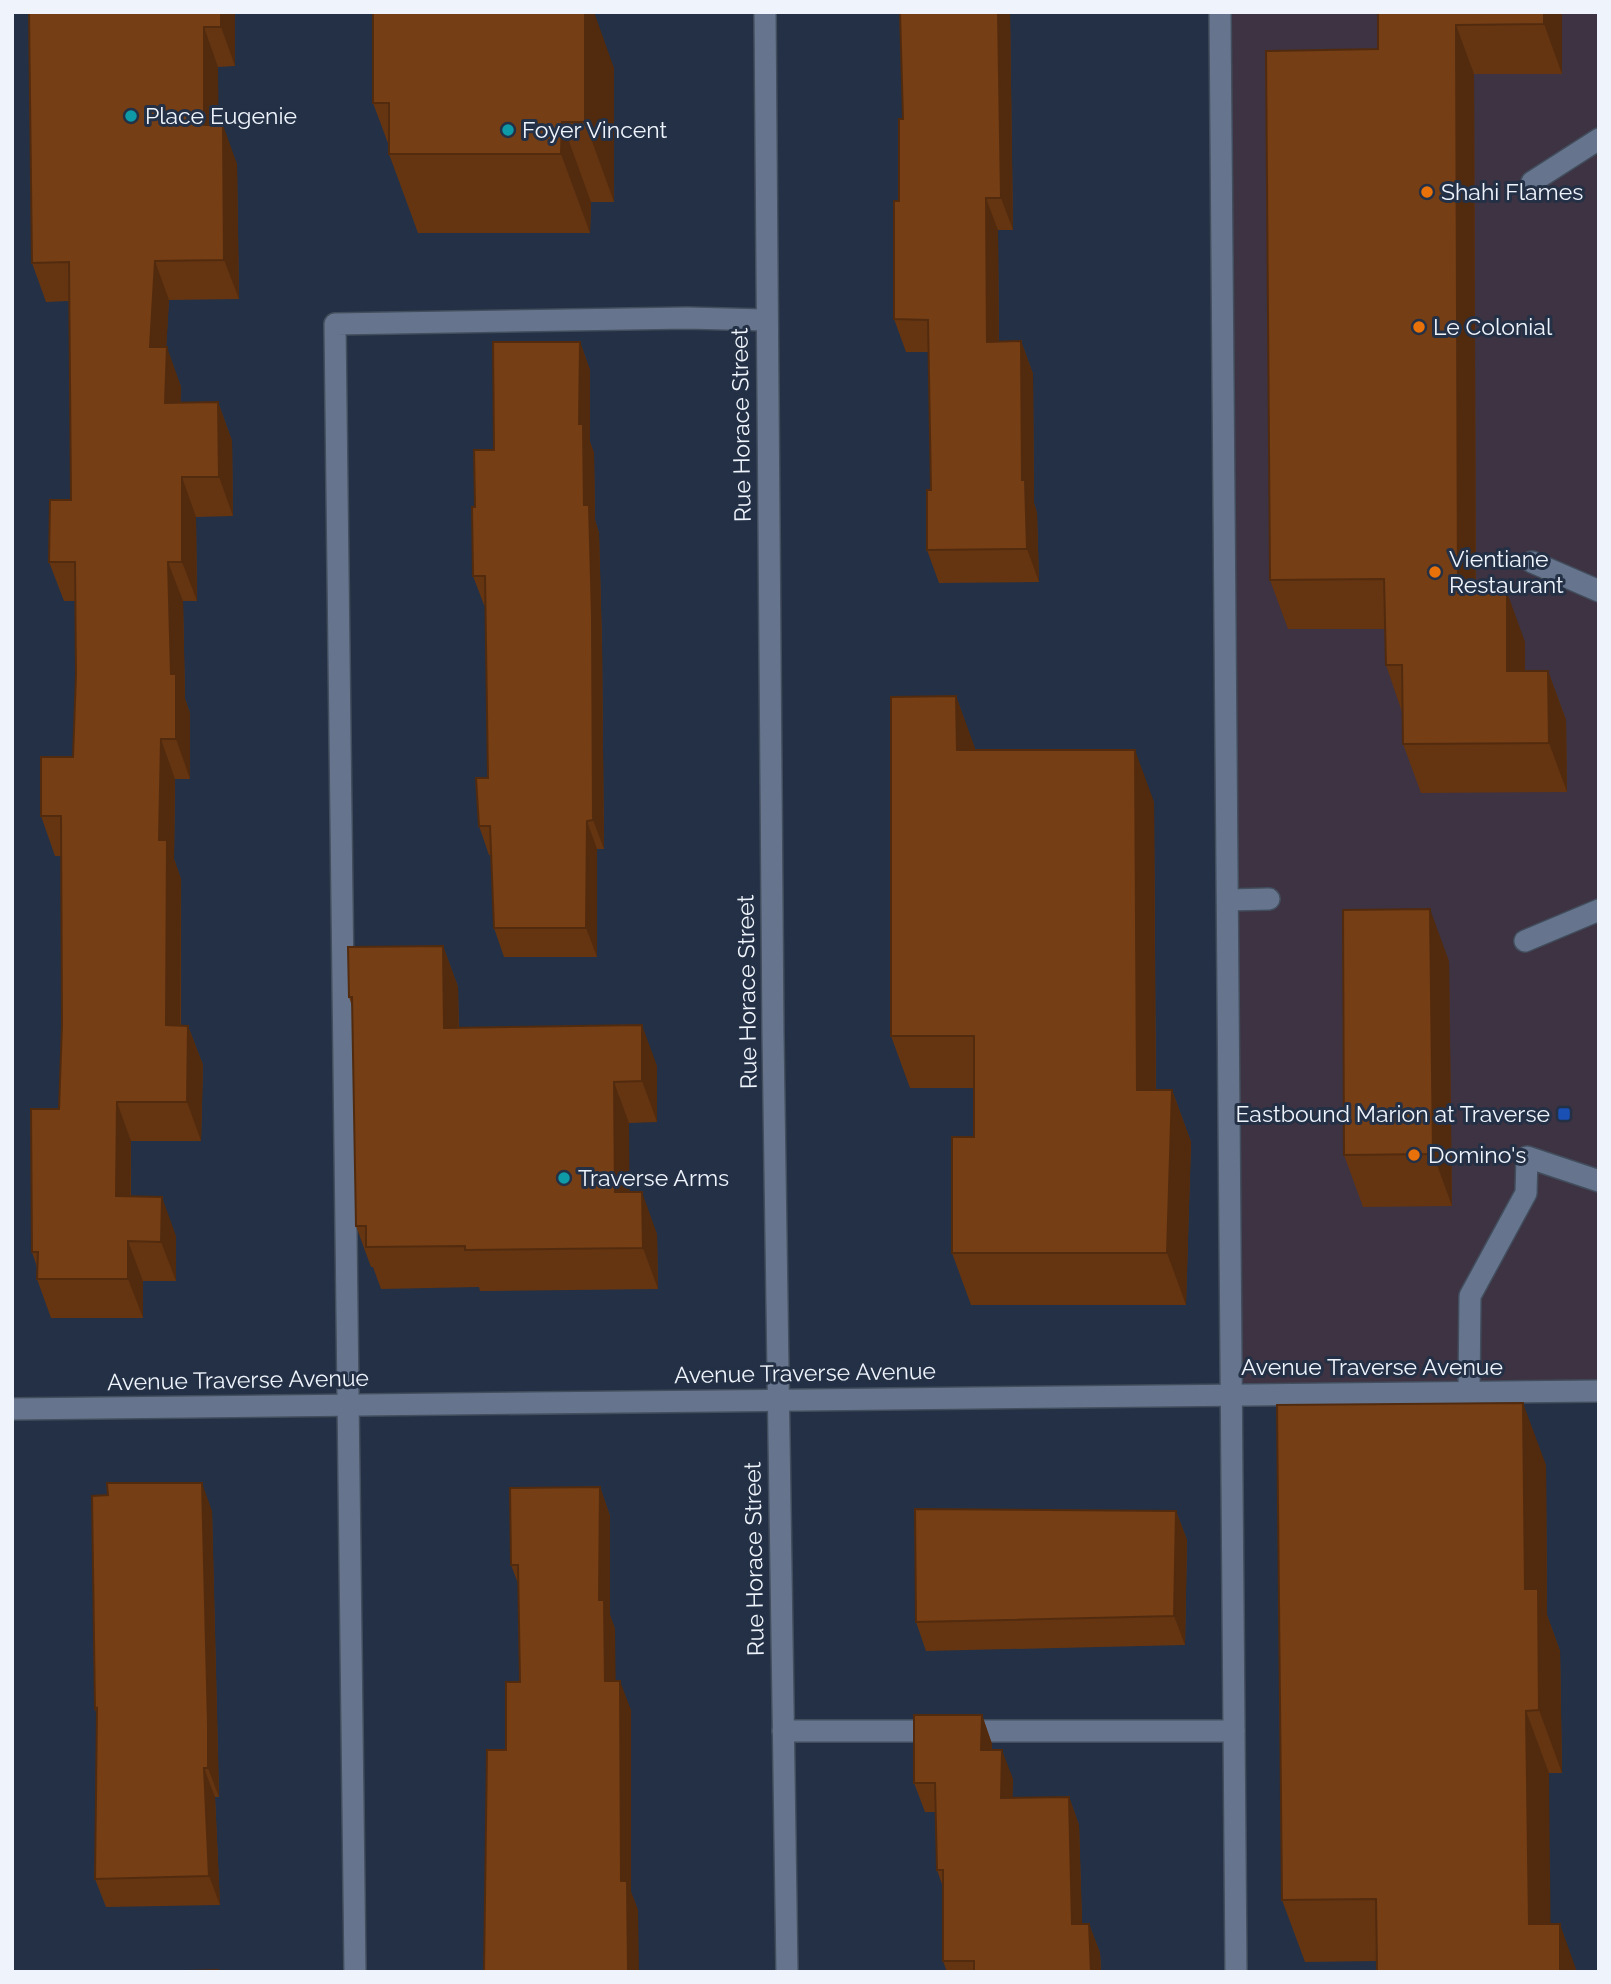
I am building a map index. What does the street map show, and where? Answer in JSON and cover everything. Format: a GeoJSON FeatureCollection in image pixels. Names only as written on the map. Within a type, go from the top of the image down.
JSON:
{"type":"FeatureCollection","features":[{"type":"Feature","properties":{"kind":"street","name":"Rue Horace Street"},"geometry":{"type":"LineString","coordinates":[[765,12],[778,1399],[788,1972]]}},
{"type":"Feature","properties":{"kind":"street"},"geometry":{"type":"LineString","coordinates":[[1220,12],[1236,1972]]}},
{"type":"Feature","properties":{"kind":"street"},"geometry":{"type":"LineString","coordinates":[[1531,182],[1599,139]]}},
{"type":"Feature","properties":{"kind":"street"},"geometry":{"type":"LineString","coordinates":[[355,1972],[335,324],[687,318],[766,320]]}},
{"type":"Feature","properties":{"kind":"street"},"geometry":{"type":"LineString","coordinates":[[1532,562],[1599,591]]}},
{"type":"Feature","properties":{"kind":"street"},"geometry":{"type":"LineString","coordinates":[[1228,900],[1269,899]]}},
{"type":"Feature","properties":{"kind":"street"},"geometry":{"type":"LineString","coordinates":[[1525,942],[1599,910]]}},
{"type":"Feature","properties":{"kind":"street"},"geometry":{"type":"LineString","coordinates":[[1469,1392],[1470,1296],[1526,1192],[1527,1157],[1599,1181]]}},
{"type":"Feature","properties":{"kind":"street","name":"Avenue Traverse Avenue"},"geometry":{"type":"LineString","coordinates":[[12,1409],[1599,1391]]}},
{"type":"Feature","properties":{"kind":"street"},"geometry":{"type":"LineString","coordinates":[[783,1731],[1234,1731]]}},
{"type":"Feature","properties":{"kind":"shaded area"},"geometry":{"type":"Polygon","coordinates":[[[1220,12],[1599,12],[1599,1391],[1232,1394],[1220,12]]]}},
{"type":"Feature","properties":{"kind":"building"},"geometry":{"type":"Polygon","coordinates":[[[29,12],[221,12],[221,27],[204,27],[204,125],[223,125],[224,260],[155,261],[150,347],[167,347],[165,403],[218,402],[219,477],[182,477],[182,562],[168,562],[171,674],[176,674],[176,739],[161,739],[159,840],[167,840],[166,1025],[188,1026],[187,1102],[117,1102],[116,1196],[162,1197],[161,1242],[128,1241],[128,1279],[37,1279],[38,1252],[32,1252],[31,1109],[59,1109],[62,1025],[61,816],[41,816],[41,757],[73,757],[76,674],[75,562],[49,562],[50,500],[71,500],[69,262],[32,263],[29,12]]]}},
{"type":"Feature","properties":{"kind":"building"},"geometry":{"type":"Polygon","coordinates":[[[373,12],[585,12],[585,122],[562,122],[561,154],[389,154],[389,103],[373,103],[373,12]]]}},
{"type":"Feature","properties":{"kind":"building"},"geometry":{"type":"Polygon","coordinates":[[[900,12],[998,12],[1001,198],[986,198],[987,342],[1021,341],[1022,480],[1025,480],[1027,549],[927,550],[927,490],[931,490],[928,320],[894,319],[894,201],[899,201],[899,119],[903,119],[900,12]]]}},
{"type":"Feature","properties":{"kind":"building"},"geometry":{"type":"Polygon","coordinates":[[[1378,12],[1544,12],[1544,24],[1456,25],[1458,593],[1507,592],[1507,671],[1548,671],[1549,743],[1403,744],[1402,665],[1386,665],[1384,579],[1270,580],[1266,51],[1378,49],[1378,12]]]}},
{"type":"Feature","properties":{"kind":"building"},"geometry":{"type":"Polygon","coordinates":[[[493,342],[580,342],[579,424],[583,424],[584,505],[589,505],[592,616],[593,820],[587,821],[586,928],[494,928],[490,826],[479,826],[476,778],[488,778],[485,576],[473,576],[472,507],[475,507],[474,450],[494,450],[493,342]]]}},
{"type":"Feature","properties":{"kind":"building"},"geometry":{"type":"Polygon","coordinates":[[[956,696],[957,750],[1135,750],[1137,1090],[1172,1090],[1167,1253],[952,1253],[952,1137],[974,1137],[974,1036],[891,1036],[891,697],[956,696]]]}},
{"type":"Feature","properties":{"kind":"building"},"geometry":{"type":"Polygon","coordinates":[[[1430,909],[1433,1154],[1344,1155],[1343,910],[1430,909]]]}},
{"type":"Feature","properties":{"kind":"building"},"geometry":{"type":"Polygon","coordinates":[[[443,946],[444,1028],[642,1025],[642,1081],[614,1082],[615,1192],[642,1192],[643,1248],[465,1250],[465,1246],[366,1247],[366,1226],[356,1226],[352,997],[349,997],[348,947],[443,946]]]}},
{"type":"Feature","properties":{"kind":"building"},"geometry":{"type":"Polygon","coordinates":[[[1523,1403],[1525,1589],[1538,1589],[1539,1710],[1526,1711],[1529,1924],[1560,1924],[1560,1972],[1377,1972],[1376,1899],[1282,1900],[1277,1405],[1523,1403]]]}},
{"type":"Feature","properties":{"kind":"building"},"geometry":{"type":"Polygon","coordinates":[[[107,1483],[202,1483],[208,1725],[208,1768],[204,1768],[209,1876],[95,1879],[97,1708],[95,1709],[92,1496],[108,1495],[107,1483]]]}},
{"type":"Feature","properties":{"kind":"building"},"geometry":{"type":"Polygon","coordinates":[[[600,1487],[599,1600],[604,1600],[605,1681],[620,1681],[621,1881],[627,1881],[628,1972],[484,1972],[487,1750],[506,1750],[506,1682],[520,1682],[518,1565],[511,1565],[510,1488],[600,1487]]]}},
{"type":"Feature","properties":{"kind":"building"},"geometry":{"type":"Polygon","coordinates":[[[915,1509],[1176,1511],[1174,1616],[916,1622],[915,1509]]]}},
{"type":"Feature","properties":{"kind":"building"},"geometry":{"type":"Polygon","coordinates":[[[914,1715],[982,1715],[981,1750],[1002,1750],[1001,1798],[1069,1797],[1072,1924],[1089,1924],[1091,1972],[974,1972],[974,1961],[943,1961],[943,1870],[937,1870],[935,1783],[914,1783],[914,1715]]]}},
{"type":"Feature","properties":{"kind":"building"},"geometry":{"type":"Polygon","coordinates":[[[218,1970],[218,1972],[154,1972],[218,1970]]]}},
{"type":"Feature","properties":{"kind":"place","name":"Place Eugenie"},"geometry":{"type":"Point","coordinates":[131,116]}},
{"type":"Feature","properties":{"kind":"place","name":"Foyer Vincent"},"geometry":{"type":"Point","coordinates":[508,130]}},
{"type":"Feature","properties":{"kind":"place","name":"Shahi Flames"},"geometry":{"type":"Point","coordinates":[1427,192]}},
{"type":"Feature","properties":{"kind":"place","name":"Le Colonial"},"geometry":{"type":"Point","coordinates":[1419,327]}},
{"type":"Feature","properties":{"kind":"place","name":"Vientiane Restaurant"},"geometry":{"type":"Point","coordinates":[1435,572]}},
{"type":"Feature","properties":{"kind":"place","name":"Eastbound Marion at Traverse"},"geometry":{"type":"Point","coordinates":[1564,1114]}},
{"type":"Feature","properties":{"kind":"place","name":"Domino's"},"geometry":{"type":"Point","coordinates":[1414,1155]}},
{"type":"Feature","properties":{"kind":"place","name":"Traverse Arms"},"geometry":{"type":"Point","coordinates":[564,1178]}}]}
